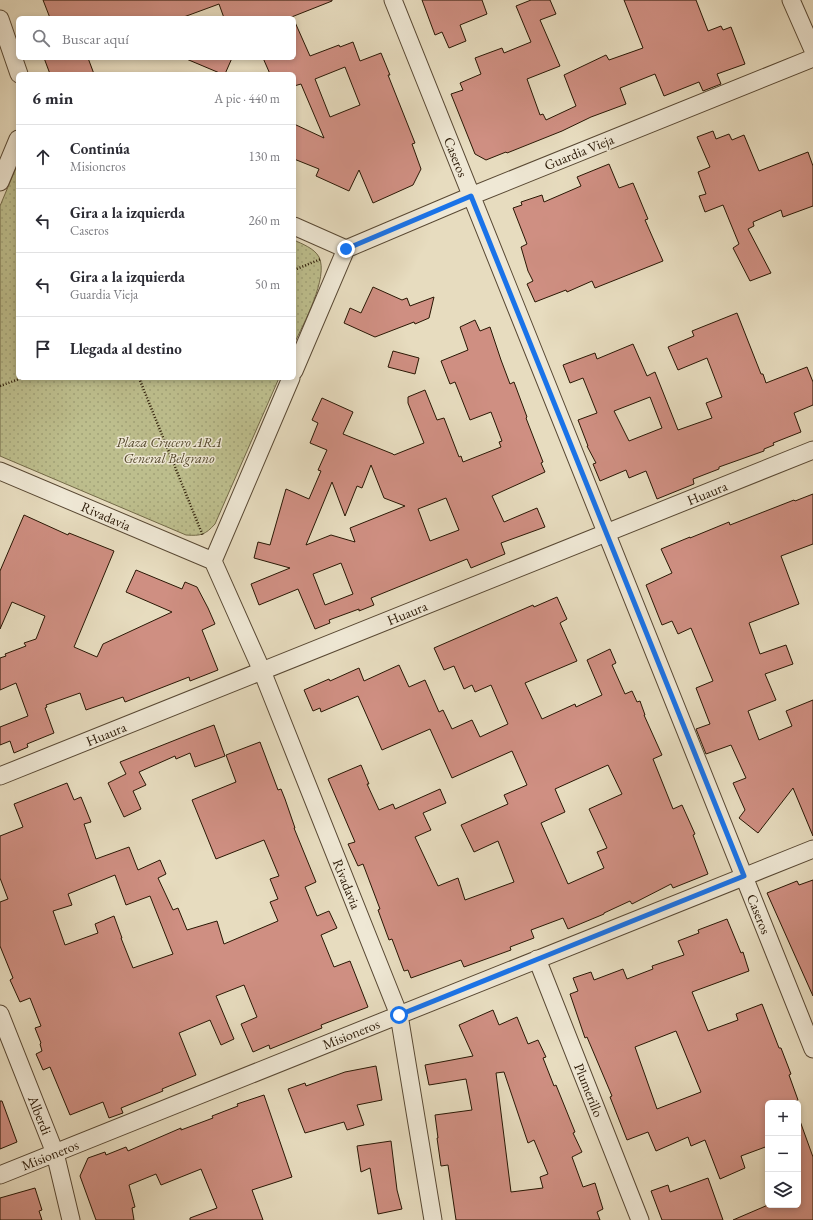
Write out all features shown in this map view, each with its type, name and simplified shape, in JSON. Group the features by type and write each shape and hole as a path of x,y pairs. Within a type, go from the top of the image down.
{"street":[{"name":"Caseros","path":"393,0 813,1049"},
{"path":"791,0 813,50"},
{"path":"0,19 18,72"},
{"name":"Guardia Vieja","path":"346,249 471,196 813,58"},
{"path":"0,182 16,144"},
{"path":"296,227 346,249 296,366"},
{"path":"213,561 290,380"},
{"name":"Huaura","path":"0,776 813,450"},
{"name":"Rivadavia","path":"0,471 213,561 262,671 399,1015 433,1220"},
{"name":"Misioneros","path":"0,1175 813,849"},
{"name":"Plumerillo","path":"537,960 640,1220"},
{"name":"Alberdi","path":"0,1014 55,1153 71,1220"}],"path":[{"path":"0,386 16,380"},
{"path":"140,380 213,561"}],"green space":[{"name":"Plaza Crucero ARA General Belgrano","path":"16,168 16,380 278,380 215,524 205,533 199,535 186,535 0,456 0,206"},
{"path":"296,241 308,247 317,254 321,266 321,276 318,288 309,313 296,340"}],"building":[{"path":"43,0 332,0 294,16 223,16 219,4 186,16 49,16"},
{"path":"422,0 482,0 487,14 460,25 466,41 449,48 442,32 435,35"},
{"path":"531,0 550,0 556,14 540,20 560,66 527,79 540,115 543,114 546,120 576,106 564,75 606,55 609,60 643,48 624,0 696,0 708,31 721,26 723,30 731,27 745,64 717,74 721,84 703,91 699,82 664,96 655,74 620,88 626,104 591,117 562,131 507,153 506,152 486,160 475,154 451,94 463,90 460,83 481,74 475,58 502,48 504,53 531,42 516,6"},
{"path":"296,24 310,56 339,45 340,47 353,42 360,61 381,53 390,75 388,75 415,143 412,144 421,169 413,185 373,203 359,170 349,191 316,176 319,169 296,160 296,125 324,138 301,84 296,85 296,72 269,72 264,60 296,60","holes":["345,67 360,105 330,117 315,79"]},
{"path":"45,60 89,60 93,72 49,72"},
{"path":"189,60 231,60 226,72 217,72"},
{"path":"713,131 716,139 729,134 732,140 744,135 759,171 808,152 813,166 813,206 783,217 781,210 753,222 754,226 748,229 771,273 750,281 733,248 739,244 723,205 705,212 699,196 706,194 698,172 710,167 697,137"},
{"path":"609,164 619,188 633,183 648,219 645,220 663,261 595,288 592,281 567,292 566,290 535,302 527,284 533,281 528,271 521,247 527,244 513,208 522,205 521,202 542,195 544,202 581,186 577,177"},
{"path":"373,287 402,300 407,298 410,306 434,297 429,318 415,324 414,322 375,337 344,323 350,308 361,313"},
{"path":"737,313 766,383 807,367 813,382 813,405 794,413 801,432 773,443 774,445 764,449 764,451 719,467 719,469 693,479 694,484 657,499 646,471 629,478 626,470 600,481 593,464 596,463 587,446 578,420 597,413 583,378 570,383 563,365 595,353 597,359 633,344 647,376 655,372 678,430 712,418 706,403 722,397 707,358 678,370 668,347 694,336 692,331","holes":["650,397 662,428 629,441 614,411"]},
{"path":"475,320 480,331 490,327 510,384 514,382 543,462 541,463 545,472 492,496 504,522 537,508 545,527 501,543 505,554 471,568 467,559 371,598 374,605 329,620 330,623 315,629 298,589 259,605 251,584 290,568 254,558 258,542 270,545 286,489 309,499 321,471 318,470 327,450 310,443 318,423 312,420 322,398 353,412 343,434 394,455 424,443 408,403 408,397 425,390 437,420 444,418 459,457 461,456 463,462 501,447 499,442 502,441 491,412 470,420 455,382 450,384 441,361 468,350 460,327","holes":["371,465 384,498 405,506 350,528 355,542 331,535 306,545 332,482 345,516 357,486 362,488","446,498 459,530 430,541 418,509","341,563 353,594 325,605 313,574"]},
{"path":"393,351 419,358 415,374 388,367"},
{"path":"813,494 813,544 781,556 799,604 749,623 760,654 786,645 793,664 765,674 776,700 748,711 759,740 792,726 786,711 813,700 813,836 793,788 758,833 739,818 745,810 733,783 746,778 731,745 706,754 696,729 710,724 696,688 713,681 691,628 678,634 672,621 662,625 646,585 672,573 661,549 729,522 730,525"},
{"path":"24,515 68,535 69,533 114,551 74,647 97,657 103,644 172,612 126,592 136,570 182,589 185,582 197,587 215,624 202,630 218,670 190,681 189,677 125,702 123,697 86,710 80,693 46,705 47,707 45,708 54,733 27,744 28,747 14,753 10,741 0,745 0,727 28,716 16,683 0,690 0,658 6,656 5,654 26,646 24,643 36,639 45,616 12,602 0,629 0,571"},
{"path":"557,597 567,619 560,623 577,661 525,683 542,719 575,704 576,707 602,695 587,660 610,649 616,663 612,665 625,694 632,691 637,702 640,701 644,715 662,755 653,759 673,809 682,805 695,834 693,835 708,874 673,888 671,884 632,904 630,901 568,929 563,918 531,930 534,938 510,947 511,950 464,967 461,960 411,978 408,970 404,971 392,939 389,940 378,910 380,909 363,864 358,866 348,844 355,842 328,779 361,765 369,784 367,784 379,810 393,804 395,809 440,789 446,803 423,813 431,830 415,837 438,886 458,878 465,900 514,882 498,841 474,852 461,825 508,804 504,795 527,785 512,751 452,778 430,729 382,750 358,696 321,712 320,708 313,711 304,690 329,679 330,681 359,668 364,681 399,665 409,687 425,680 439,712 443,710 452,729 472,720 480,737 508,724 491,685 475,692 472,685 464,689 454,666 444,670 434,648 533,605 534,607","holes":["608,765 622,794 589,809 607,848 597,852 604,868 568,884 541,823 565,812 555,789"]},
{"path":"214,725 225,756 195,767 190,753 176,759 175,756 139,772 146,785 133,791 141,809 124,817 108,783 126,774 120,762"},
{"path":"260,742 278,790 281,789 285,799 294,828 316,882 305,887 317,916 329,911 337,928 321,935 334,967 350,961 368,1007 321,1025 322,1028 270,1049 269,1045 253,1052 241,1024 257,1017 244,985 216,996 234,1039 221,1045 210,1020 179,1033 196,1075 162,1089 163,1091 121,1108 123,1113 109,1118 103,1102 70,1115 50,1067 43,1070 36,1054 42,1051 41,1043 35,1028 41,1026 30,998 20,1002 10,980 13,978 0,946 0,902 8,899 0,878 0,836 23,827 14,804 67,783 74,800 81,797 91,822 84,824 96,859 129,847 138,870 160,860 166,874 158,878 173,910 178,908 187,930 217,921 224,944 278,921 270,902 278,899 270,879 279,876 264,840 216,859 192,800 236,782 226,755","holes":["115,875 126,905 150,896 173,954 133,968 114,916 95,924 98,933 65,945 53,911 72,905 68,894"]},
{"path":"813,880 813,996 767,893 797,881 799,885"},
{"path":"727,919 741,953 743,952 749,971 692,992 708,1031 738,1020 736,1014 762,1004 791,1074 789,1075 798,1100 765,1100 765,1147 741,1156 745,1168 720,1179 705,1140 691,1146 688,1137 656,1151 648,1132 627,1140 610,1097 612,1096 587,1037 585,1038 570,994 578,991 573,978 591,972 594,980 623,969 627,979 653,969 652,966 684,955 678,941 699,933 698,930","holes":["676,1031 701,1092 657,1109 635,1047"]},
{"path":"493,1010 499,1025 517,1017 528,1044 538,1040 546,1057 543,1058 554,1086 556,1085 575,1132 573,1133 582,1152 572,1157 583,1187 595,1183 603,1209 597,1212 600,1220 456,1220 448,1165 441,1166 435,1115 472,1110 466,1079 429,1085 425,1065 473,1056 459,1025","holes":["504,1072 528,1143 534,1140 548,1174 540,1177 543,1188 511,1192 496,1073"]},
{"path":"376,1066 382,1100 357,1105 364,1125 347,1130 344,1122 305,1133 288,1089 305,1083 306,1086 345,1072"},
{"path":"264,1095 292,1177 252,1190 263,1220 190,1220 190,1218 217,1208 201,1169 161,1185 156,1174 129,1185 135,1207 132,1208 134,1220 96,1220 80,1176 88,1158 105,1152 106,1155 126,1147 128,1151 181,1128 181,1130 213,1118 212,1116 238,1106 237,1104"},
{"path":"0,1101 2,1101 17,1142 0,1149"},
{"path":"801,1124 813,1157 813,1220 733,1220 765,1206 765,1208 801,1208"},
{"path":"391,1141 397,1190 402,1209 378,1214 370,1168 361,1172 357,1146"},
{"path":"708,1178 723,1220 662,1220 651,1191 668,1185 670,1192"},
{"path":"35,1188 42,1210 39,1211 42,1220 0,1220 0,1198"}],"route":[{"path":"346,249 471,196 744,876 399,1015"}]}
